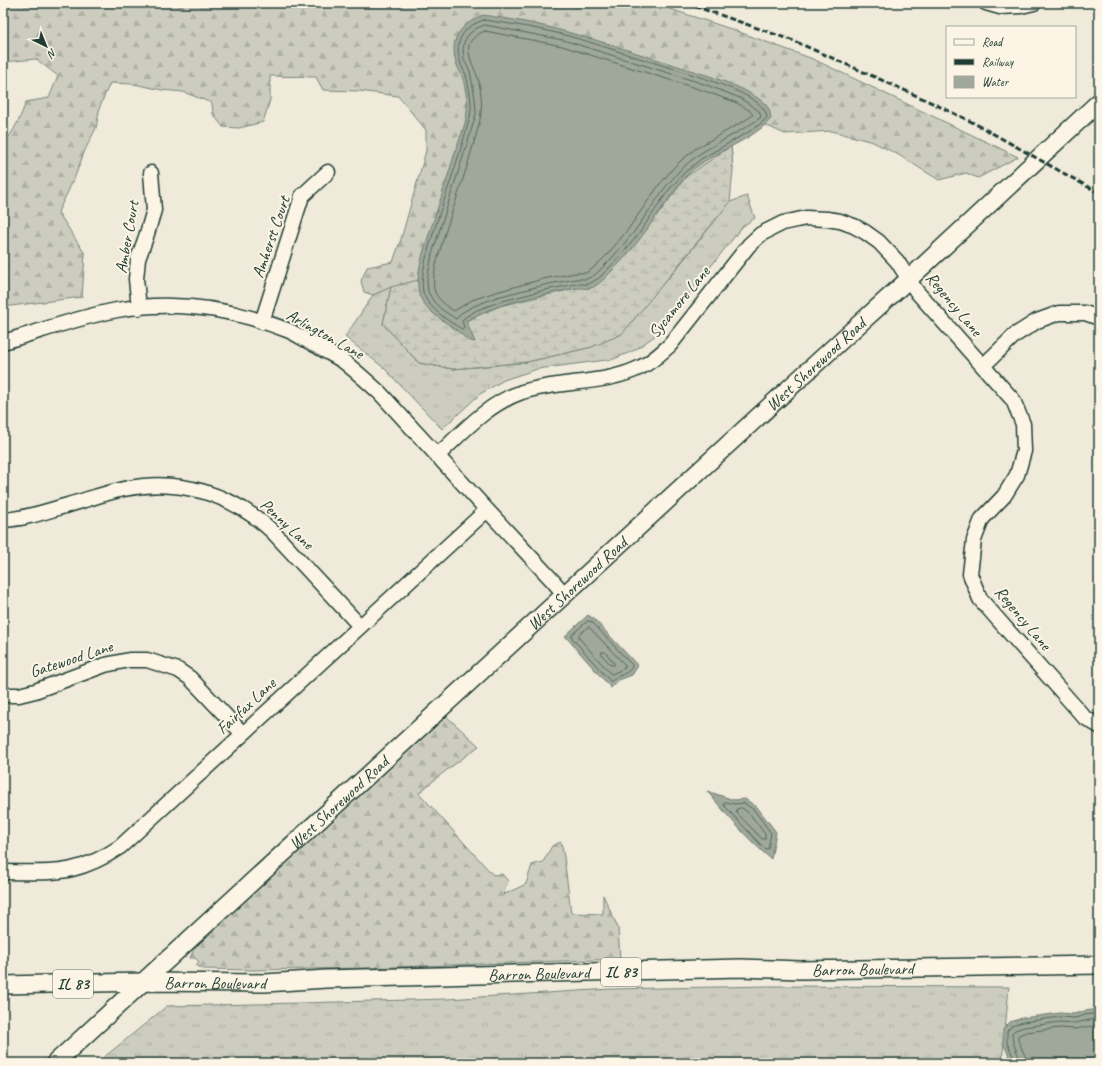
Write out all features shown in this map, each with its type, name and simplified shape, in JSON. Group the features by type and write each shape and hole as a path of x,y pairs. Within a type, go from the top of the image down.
{"main road":[{"name":"West Shorewood Road","path":"57,1062 564,594 909,279 1099,102"},
{"name":"Barron Boulevard","path":"3,985 143,982 265,983 326,979 740,968 800,970 1099,966"}],"street":[{"path":"986,3 1000,7 1021,6 1034,3"},
{"name":"Amherst Court","path":"262,322 302,196 328,172"},
{"name":"Amber Court","path":"139,308 136,279 138,259 154,210 151,173"},
{"name":"Sycamore Lane","path":"437,456 488,409 503,400 542,387 617,376 642,367 670,345 749,245 761,234 783,223 806,218 840,221 854,226 866,232 898,261 909,279"},
{"name":"Regency Lane","path":"909,279 917,292 1013,400 1023,424 1024,451 1016,474 1004,496 982,519 974,540 970,574 980,599 1084,717 1099,726"},
{"name":"Arlington Lane","path":"3,342 92,316 118,310 158,306 205,308 238,314 288,331 342,360 365,378 564,594"},
{"path":"983,366 1016,335 1037,321 1059,313 1085,313 1099,318"},
{"name":"Penny Lane","path":"3,520 27,517 124,489 154,485 177,485 203,491 226,499 260,520 360,626"},
{"name":"Fairfax Lane","path":"3,872 71,869 89,864 120,847 487,510"},
{"name":"Gatewood Lane","path":"3,695 19,695 35,691 105,665 129,660 147,660 178,670 190,678 243,734"}],"green space":[{"path":"3,3 652,3 731,29 813,59 1018,157 978,178 966,173 939,180 897,154 873,142 832,131 785,134 765,125 731,146 733,169 592,347 527,362 453,369 419,363 383,324 391,287 373,295 364,292 361,281 367,267 393,262 426,151 426,130 398,96 359,91 323,90 316,77 270,76 270,100 263,122 239,128 223,127 213,114 212,103 183,92 162,90 134,84 110,83 100,106 96,128 58,212 85,254 82,297 3,307 3,142 14,130 26,102 49,98 58,76 36,59 3,62"},
{"path":"731,146 733,169 730,202 622,334 592,347 527,362 453,369 419,363 383,324 391,287 418,280 419,294 466,321 500,306 577,288 660,212 686,177"},
{"path":"747,196 755,218 743,226 656,335 635,350 614,359 537,369 504,380 480,394 442,429 384,368 345,337 373,295 391,287 419,363 453,369 527,362 669,278 730,202"},
{"path":"446,716 479,746 419,793 493,875 502,874 508,881 503,895 526,884 532,865 543,862 552,846 561,842 571,913 603,914 603,895 618,928 620,959 366,968 252,970 203,969 196,965 199,962 195,958 190,958 195,947 203,939"},
{"path":"770,986 1009,987 1002,1063 97,1063 167,1006 447,999 611,989"}],"water":[{"path":"483,15 557,29 722,80 758,98 770,111 771,119 762,128 740,142 704,161 684,178 637,243 600,283 591,288 578,288 515,301 477,315 466,321 475,342 466,339 427,307 419,294 418,280 424,250 463,129 467,112 465,89 462,76 456,64 454,46 459,33 463,28"},
{"path":"588,615 594,619 638,666 632,675 619,680 611,688 565,636"},
{"path":"707,791 734,800 745,799 757,807 776,832 771,859 745,835"},
{"path":"1099,1009 1099,1063 1012,1062 1003,1043 1003,1029 1010,1022 1022,1018 1060,1013 1074,1014"}],"railway":[{"path":"686,3 794,41 924,99 974,123 1099,193"}]}
